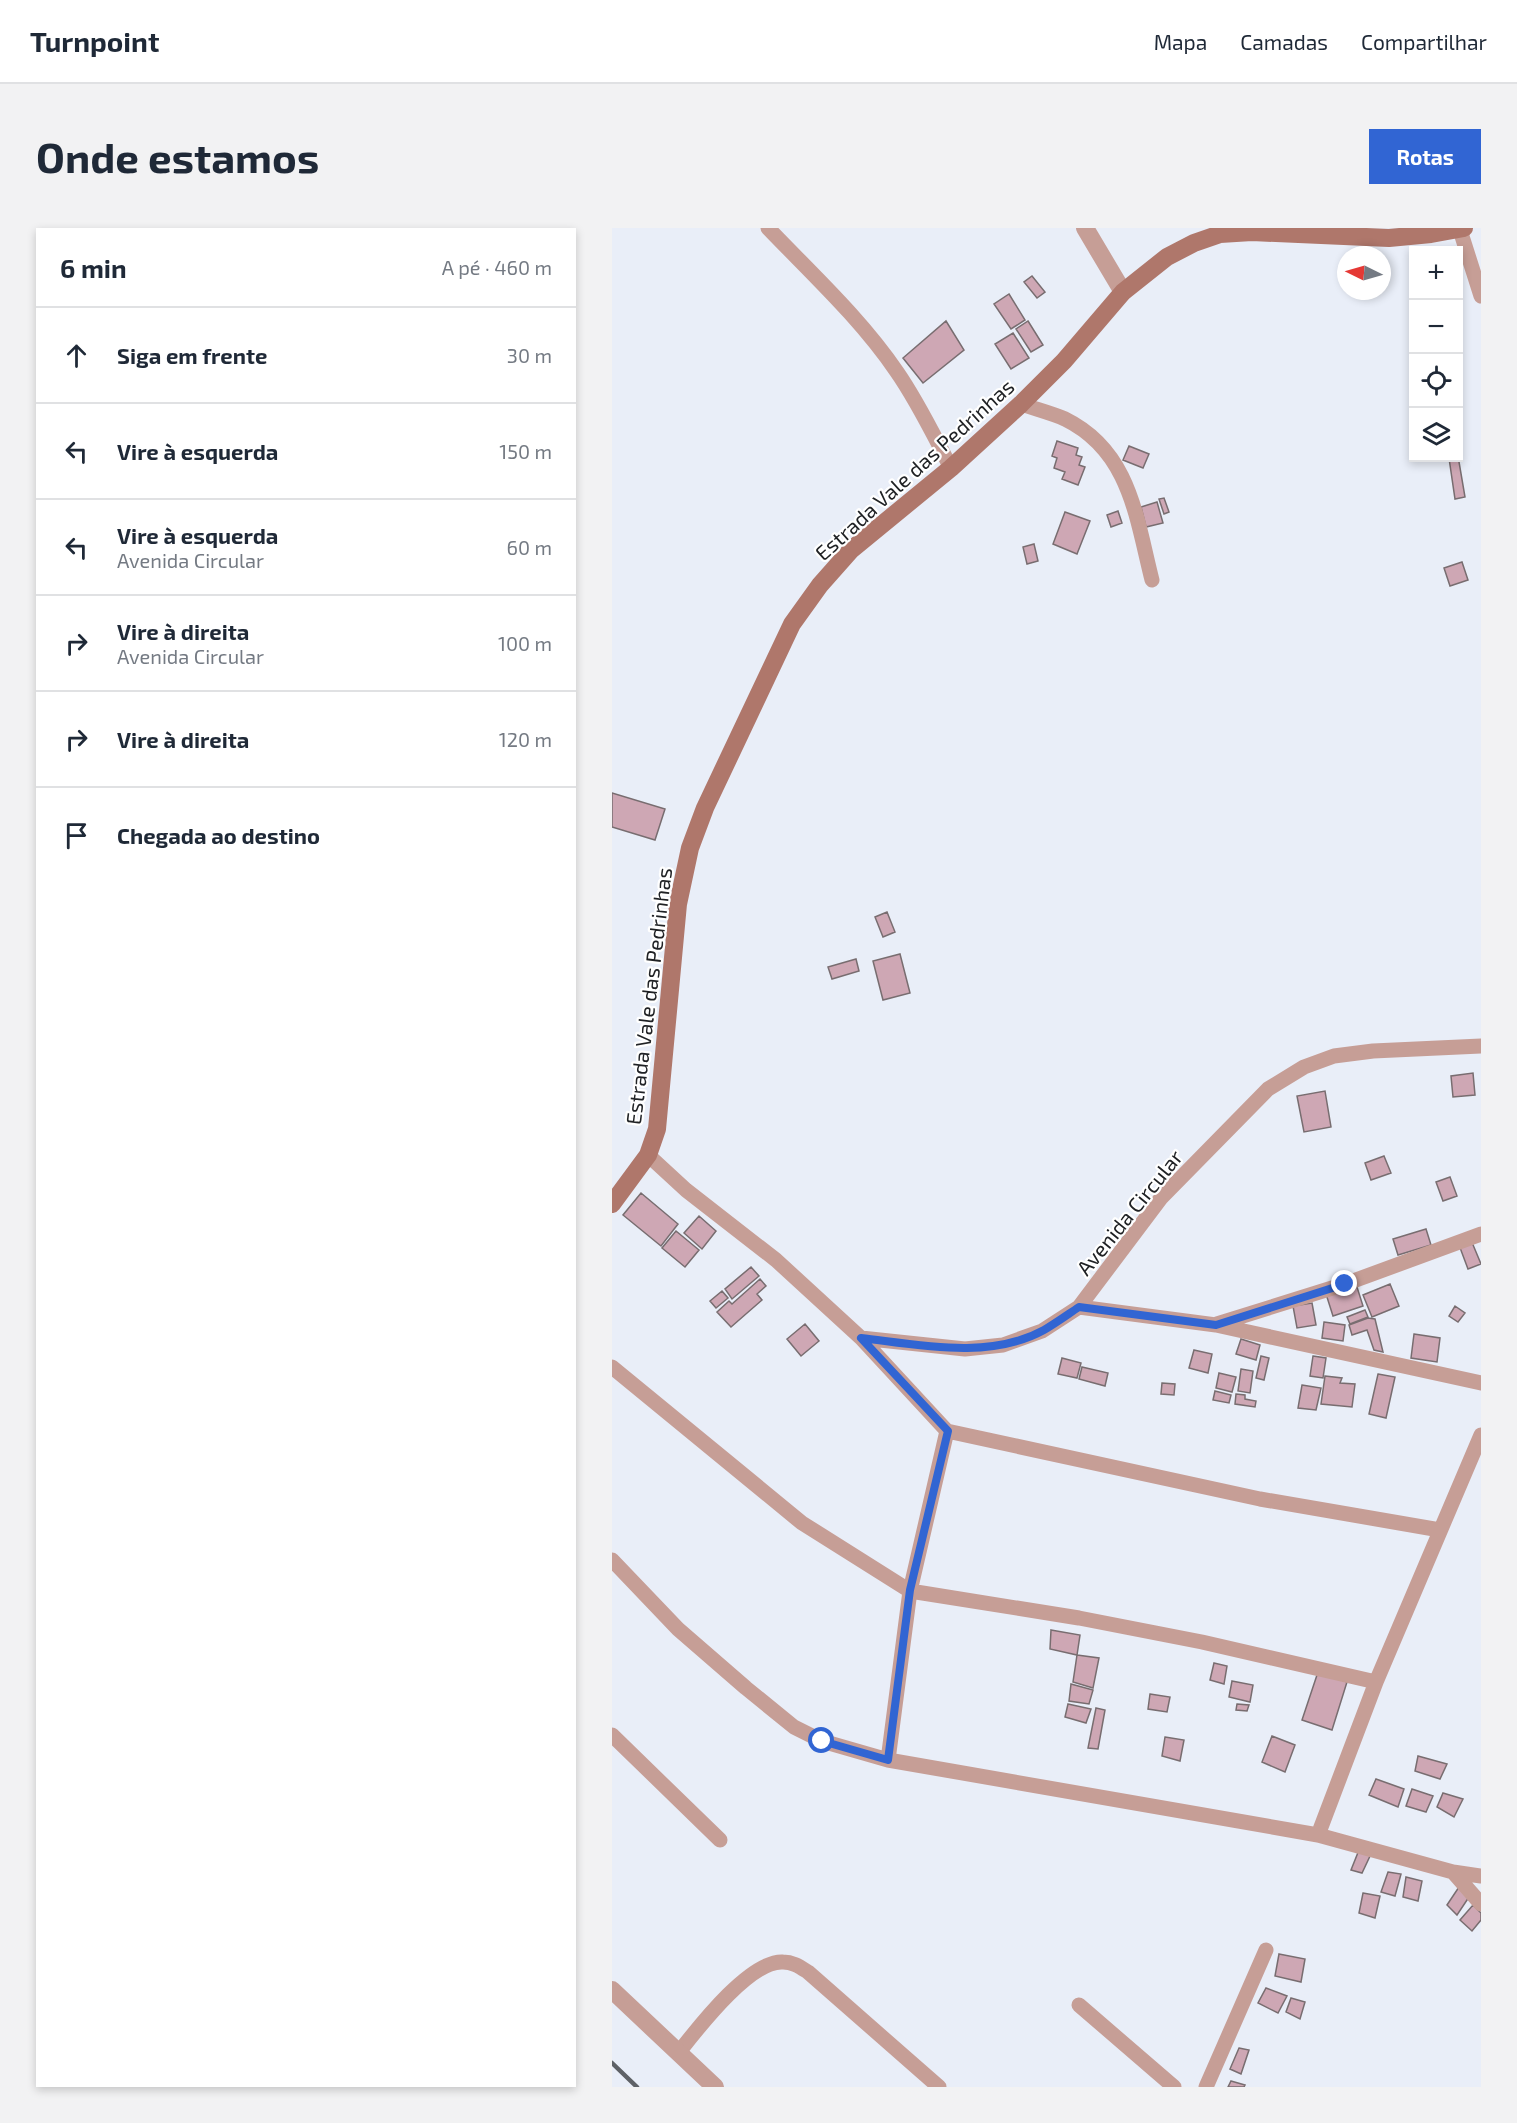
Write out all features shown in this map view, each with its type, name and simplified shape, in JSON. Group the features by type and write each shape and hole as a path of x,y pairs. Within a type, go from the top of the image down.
{"main road":[{"name":"Estrada Vale das Pedrinhas","path":"612,1204 648,1155 657,1129 678,904 690,848 705,808 792,624 820,585 851,550 951,468 1021,405 1064,361 1123,292 1167,257 1194,243 1220,234 1252,232 1389,238 1462,229"}],"street":[{"path":"768,228 850,314 896,370 918,403 951,468"},
{"path":"1084,228 1123,292"},
{"path":"1462,229 1481,296"},
{"path":"1021,405 1064,419 1084,430 1116,464 1131,494 1152,580"},
{"name":"Avenida Circular","path":"861,1338 965,1349 1003,1345 1042,1331 1079,1307 1161,1198 1268,1089 1304,1067 1334,1056 1373,1051 1481,1046"},
{"path":"648,1155 686,1190 776,1260 861,1338 948,1431 1248,1496 1440,1530"},
{"path":"1216,1325 1345,1284 1481,1234"},
{"path":"1079,1307 1216,1325 1481,1383"},
{"path":"612,1367 802,1523 910,1590 1079,1617 1202,1642 1376,1682"},
{"path":"888,1760 910,1590 948,1431"},
{"path":"1318,1835 1376,1682 1481,1435"},
{"path":"612,1560 678,1629 746,1688 794,1726 822,1741 888,1760 1318,1835 1453,1872 1481,1876"},
{"path":"612,1735 720,1840"},
{"path":"1453,1872 1481,1904"},
{"path":"1206,2087 1266,1950"},
{"path":"680,2052 703,2021 728,1995 762,1967 780,1961 796,1964 808,1972 939,2087"},
{"path":"612,1990 715,2087"},
{"path":"1079,2005 1174,2087"}],"building":[{"path":"1032,276 1045,292 1037,298 1024,282"},
{"path":"1009,294 1025,320 1011,329 994,304"},
{"path":"946,321 964,350 923,383 903,358"},
{"path":"1028,321 1043,345 1031,352 1016,329"},
{"path":"1013,333 1029,358 1011,369 995,344"},
{"path":"1057,441 1078,448 1076,455 1082,457 1079,465 1085,467 1078,485 1062,479 1065,472 1054,468 1057,458 1052,456"},
{"path":"1129,446 1149,454 1143,468 1123,460"},
{"path":"1450,462 1459,462 1465,497 1455,499"},
{"path":"1164,498 1169,512 1164,514 1159,499"},
{"path":"1157,502 1163,523 1146,527 1141,507"},
{"path":"1118,511 1122,523 1111,527 1107,515"},
{"path":"1065,512 1090,521 1077,554 1053,544"},
{"path":"1034,544 1038,561 1027,564 1023,547"},
{"path":"1462,562 1468,580 1450,586 1444,568"},
{"path":"612,793 665,809 655,840 612,827"},
{"path":"887,912 895,932 883,937 875,917"},
{"path":"900,954 910,993 883,1000 873,961"},
{"path":"856,959 859,971 832,979 828,967"},
{"path":"1473,1073 1475,1095 1453,1097 1451,1076"},
{"path":"1325,1091 1331,1127 1304,1132 1297,1096"},
{"path":"1384,1156 1391,1173 1371,1180 1365,1163"},
{"path":"1450,1177 1457,1196 1443,1201 1436,1182"},
{"path":"641,1193 678,1224 661,1246 623,1215"},
{"path":"699,1216 716,1231 702,1249 684,1233"},
{"path":"1426,1229 1431,1245 1398,1255 1393,1239"},
{"path":"676,1231 699,1250 685,1267 662,1248"},
{"path":"1471,1240 1481,1264 1468,1269 1459,1245"},
{"path":"751,1267 759,1276 732,1299 725,1289"},
{"path":"760,1279 766,1286 757,1294 762,1300 731,1327 717,1312 729,1301 732,1304"},
{"path":"1356,1284 1363,1306 1333,1316 1326,1294"},
{"path":"1390,1284 1399,1306 1372,1317 1363,1295"},
{"path":"722,1291 728,1298 716,1308 710,1301"},
{"path":"1312,1303 1316,1325 1297,1328 1293,1306"},
{"path":"1455,1306 1465,1313 1458,1322 1449,1316"},
{"path":"1365,1310 1368,1317 1350,1324 1347,1317"},
{"path":"1368,1318 1375,1319 1383,1352 1374,1350 1367,1330 1352,1335 1349,1325"},
{"path":"1324,1322 1345,1325 1343,1341 1322,1338"},
{"path":"805,1324 819,1341 801,1356 787,1339"},
{"path":"1414,1334 1440,1338 1437,1362 1411,1358"},
{"path":"1241,1339 1260,1345 1256,1360 1236,1354"},
{"path":"1194,1350 1212,1354 1208,1373 1189,1368"},
{"path":"1261,1356 1269,1358 1264,1380 1256,1378"},
{"path":"1313,1356 1326,1358 1323,1378 1310,1376"},
{"path":"1062,1358 1081,1363 1077,1378 1058,1374"},
{"path":"1082,1367 1108,1373 1105,1386 1079,1379"},
{"path":"1241,1369 1253,1371 1250,1393 1238,1391"},
{"path":"1219,1373 1236,1377 1232,1392 1216,1388"},
{"path":"1378,1374 1395,1377 1386,1418 1369,1414"},
{"path":"1325,1376 1342,1378 1340,1383 1355,1384 1352,1407 1321,1404"},
{"path":"1162,1383 1175,1384 1174,1395 1161,1394"},
{"path":"1302,1385 1321,1388 1316,1410 1298,1408"},
{"path":"1215,1391 1231,1395 1229,1403 1213,1400"},
{"path":"1236,1394 1245,1395 1245,1399 1256,1401 1255,1407 1235,1404"},
{"path":"1051,1630 1080,1635 1077,1655 1050,1649"},
{"path":"1077,1655 1099,1658 1093,1688 1073,1682"},
{"path":"1214,1663 1227,1666 1224,1684 1210,1680"},
{"path":"1318,1672 1347,1682 1332,1730 1302,1720"},
{"path":"1232,1681 1253,1685 1250,1702 1229,1697"},
{"path":"1071,1684 1093,1690 1089,1704 1069,1701"},
{"path":"1150,1694 1170,1697 1167,1712 1148,1709"},
{"path":"1068,1704 1091,1709 1086,1723 1065,1717"},
{"path":"1237,1704 1249,1705 1247,1711 1236,1710"},
{"path":"1096,1708 1105,1710 1098,1749 1088,1748"},
{"path":"1272,1736 1295,1745 1285,1772 1262,1762"},
{"path":"1165,1737 1184,1740 1180,1761 1162,1756"},
{"path":"1418,1756 1447,1764 1440,1779 1415,1771"},
{"path":"1376,1779 1404,1789 1398,1807 1369,1795"},
{"path":"1412,1789 1433,1796 1426,1812 1406,1806"},
{"path":"1443,1793 1463,1799 1454,1817 1437,1807"},
{"path":"1359,1850 1371,1854 1362,1873 1351,1870"},
{"path":"1388,1872 1401,1874 1395,1896 1381,1892"},
{"path":"1406,1877 1422,1881 1418,1901 1403,1897"},
{"path":"1459,1887 1469,1897 1457,1915 1447,1905"},
{"path":"1363,1893 1380,1896 1375,1918 1359,1913"},
{"path":"1473,1905 1481,1913 1481,1920 1472,1931 1460,1920"},
{"path":"1279,1954 1305,1959 1301,1982 1275,1976"},
{"path":"1266,1988 1287,1996 1278,2013 1258,2003"},
{"path":"1291,1998 1305,2002 1300,2019 1286,2012"},
{"path":"1239,2048 1249,2050 1241,2074 1230,2069"},
{"path":"1231,2081 1245,2085 1244,2087 1228,2087"}],"railway":[{"path":"612,2063 637,2087"}],"route":[{"path":"822,1741 888,1760 910,1590 948,1431 861,1338 965,1349 1003,1345 1042,1331 1079,1307 1216,1325 1345,1284"}]}
